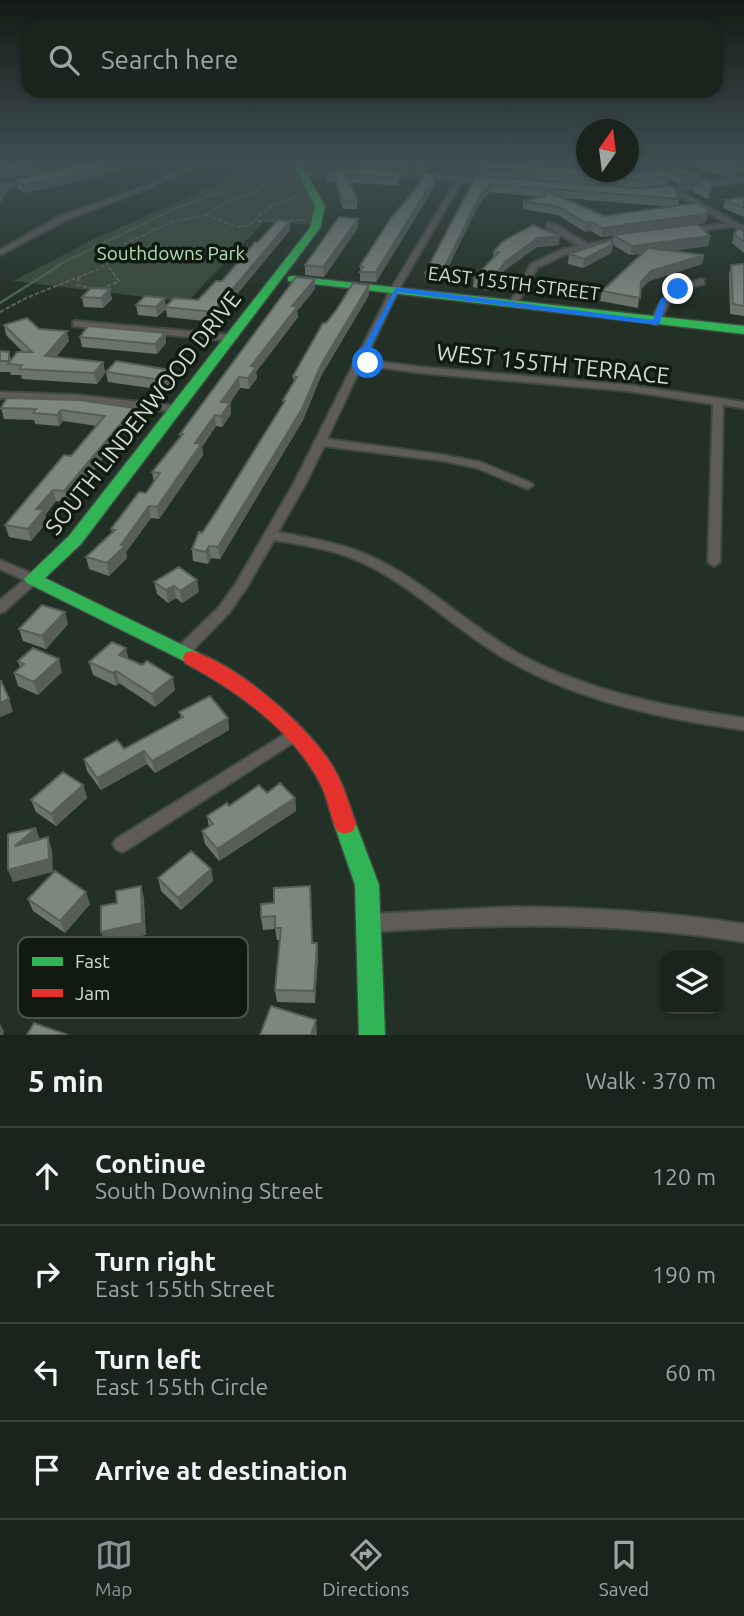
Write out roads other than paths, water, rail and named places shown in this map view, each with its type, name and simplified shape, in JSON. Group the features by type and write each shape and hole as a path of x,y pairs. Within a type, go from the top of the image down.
{"street":[{"path":"0,253 63,218 87,209"},
{"name":"SOUTH LINDENWOOD DRIVE","path":"0,608 75,540 278,278 321,217 320,209"},
{"path":"182,652 224,610 271,535 321,442 396,289 441,209"},
{"path":"706,209 744,230"},
{"path":"673,233 732,224"},
{"path":"550,225 585,246"},
{"path":"513,304 534,266 556,255 585,246 636,238"},
{"name":"EAST 155TH STREET","path":"278,278 396,289 656,323 744,330"},
{"path":"656,323 662,301 670,293 701,282"},
{"path":"76,324 232,338"},
{"name":"WEST 155TH TERRACE","path":"359,362 422,370 590,383 744,405"},
{"path":"0,395 77,398 177,408"},
{"path":"714,562 718,515 715,449 718,401"},
{"path":"321,442 444,458 480,466 527,485"},
{"path":"271,535 335,548 369,561 514,657 582,689 661,712 744,724"},
{"path":"0,564 215,669 260,704 293,735 330,782 367,885 372,1035"},
{"path":"122,844 293,735"},
{"path":"370,923 480,915 547,914 645,919 744,933"}],"waterway":[{"path":"56,266 173,209"},
{"path":"0,303 60,265"}],"park label":[{"name":"Southdowns Park","path":"171,253"}]}
